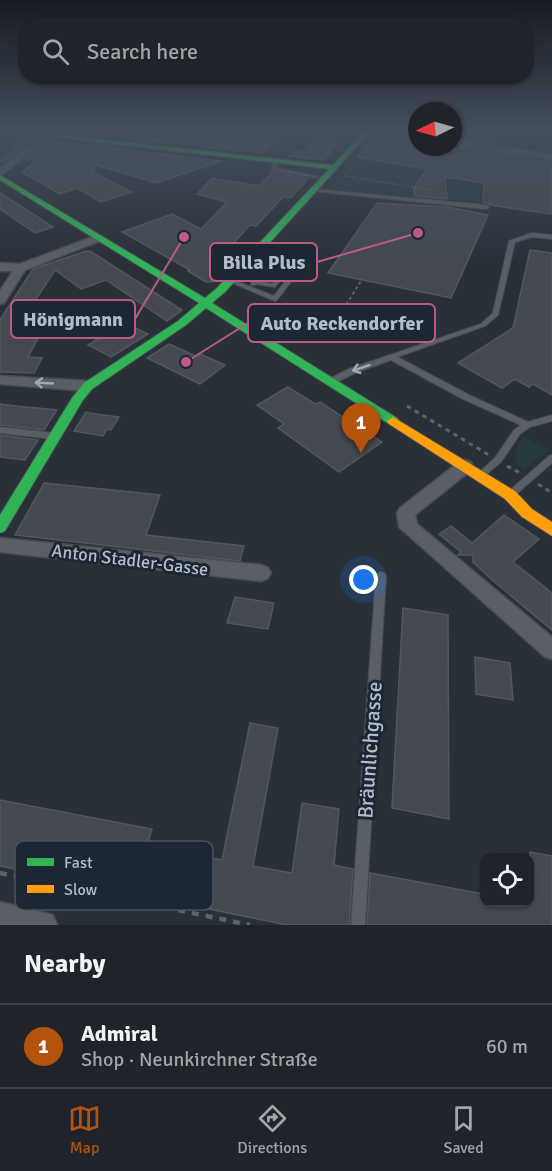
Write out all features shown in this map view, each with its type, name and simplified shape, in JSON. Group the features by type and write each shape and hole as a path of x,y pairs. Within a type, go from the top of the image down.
{"street":[{"path":"0,175 510,495 527,513 552,530"},
{"path":"0,527 88,386 182,323 206,304 231,281 323,178 329,175"},
{"path":"0,267 21,268 98,238"},
{"path":"0,300 21,268"},
{"path":"0,381 88,386"},
{"path":"472,471 406,513 408,527 552,650"},
{"path":"510,495 536,501"},
{"name":"Anton Stadler-Gasse","path":"0,545 261,573"},
{"path":"0,916 43,925"}],"lane":[{"path":"313,175 323,178"},
{"path":"313,190 486,207"},
{"path":"330,382 352,371 483,326 496,314 512,241 532,235 552,237"},
{"path":"231,281 275,299 314,253 263,244"},
{"path":"256,282 273,286 301,251"},
{"path":"248,288 273,261 293,261"},
{"path":"393,358 466,397 527,425"},
{"path":"472,471 498,460 517,432 527,425 552,418"},
{"path":"0,430 55,436"},
{"path":"510,495 552,458"},
{"name":"Bräunlichgasse","path":"358,925 381,576"}],"path":[{"path":"358,175 440,191"},
{"path":"327,335 361,281"},
{"path":"402,403 552,493"},
{"path":"0,873 15,876"},
{"path":"178,910 250,925"}],"green space":[{"path":"341,175 414,175 501,189 496,204 329,190"},
{"path":"524,436 549,450 523,470 519,466 516,453"}],"building":[{"path":"27,175 99,175 131,192 101,202 77,188 60,194"},
{"path":"130,175 179,175 156,183"},
{"path":"269,175 288,175 308,179 290,198 283,197 256,226 250,225 228,249 240,251 212,282 206,282 188,271 190,270 122,232 172,214 201,229 227,202 197,194 212,178 259,186"},
{"path":"423,175 552,175 551,214 490,205 483,202 484,183 445,177 447,199 415,196 414,188"},
{"path":"0,193 53,227 35,233 0,209"},
{"path":"377,203 448,207 488,215 451,298 328,273"},
{"path":"530,250 552,253 552,395 533,384 529,387 515,379 502,388 458,363 513,328"},
{"path":"90,251 182,310 167,321 106,280 81,289 55,270 23,319 34,320 26,332 41,333 28,357 42,358 34,373 0,372 0,320 33,269"},
{"path":"101,311 148,334 111,357 88,345 111,331 87,320"},
{"path":"169,344 198,357 200,354 225,365 200,384 147,358"},
{"path":"288,387 315,404 320,402 382,442 339,472 278,428 284,424 257,405"},
{"path":"0,404 57,410 44,430 0,425"},
{"path":"86,412 119,417 111,430 107,429 103,436 74,431"},
{"path":"0,435 38,440 25,460 0,457"},
{"path":"44,483 160,495 146,535 244,546 240,561 15,535"},
{"path":"504,515 539,539 513,562 552,593 552,630 473,562 473,555 458,555 461,552 439,534 451,526 472,543"},
{"path":"235,597 274,603 268,629 227,623"},
{"path":"403,608 448,615 449,819 392,808"},
{"path":"475,657 510,663 513,700 476,694"},
{"path":"250,723 278,728 253,866 292,873 302,803 339,809 334,865 353,869 349,925 287,925 213,910 213,858 222,860"},
{"path":"0,800 152,829 148,841 15,841 15,869 0,866"},
{"path":"530,852 552,856 552,925 367,925 370,873 480,893 480,907 534,907 534,853"}],"traffic: fast":[{"path":"0,527 78,398 88,386 182,323 221,290 327,175"},
{"path":"0,177 141,262 393,421"}],"traffic: slow":[{"path":"393,421 510,495 527,513 552,530"}],"place":[{"name":"Billa Plus","path":"418,233"},
{"name":"Hönigmann","path":"184,237"},
{"name":"Auto Reckendorfer","path":"186,362"},
{"name":"Admiral","path":"361,453"}]}
